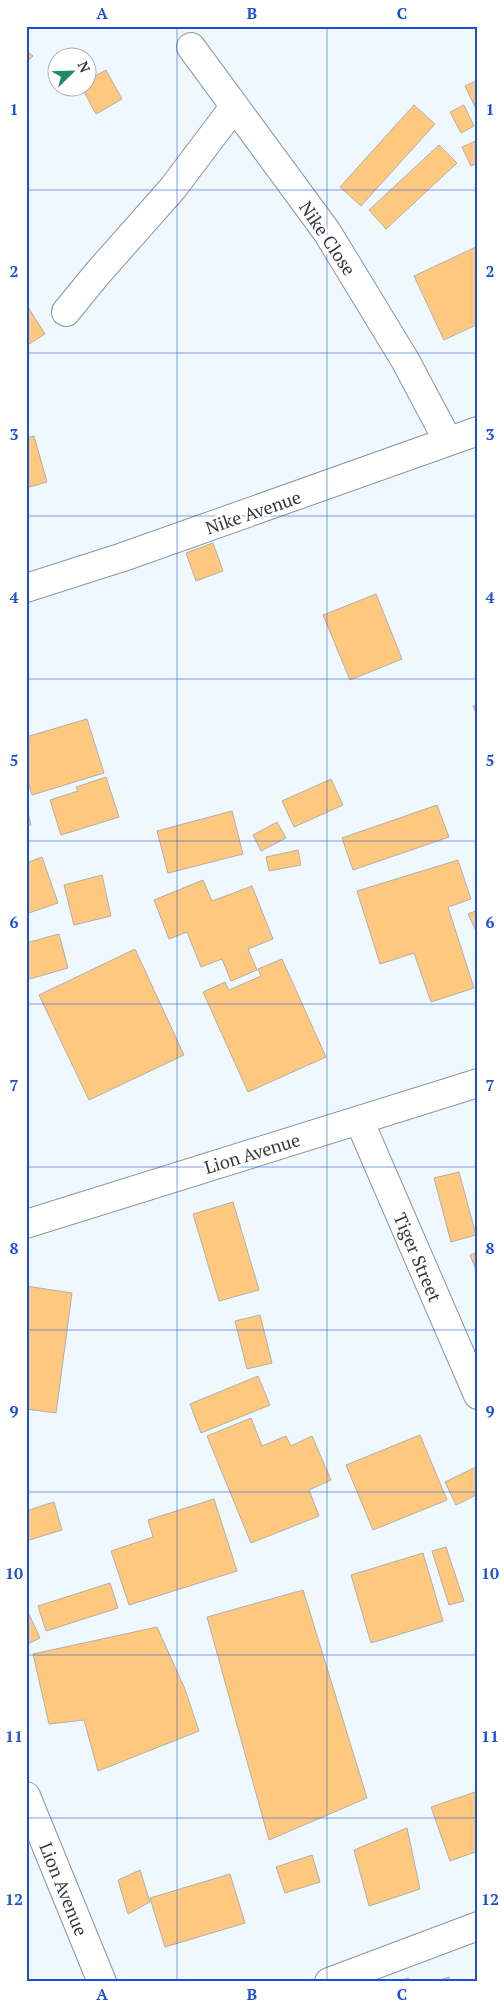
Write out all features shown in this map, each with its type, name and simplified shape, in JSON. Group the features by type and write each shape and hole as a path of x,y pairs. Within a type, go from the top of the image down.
{"street":[{"name":"Nike Close","path":"191,47 327,232 405,360 448,442"},
{"path":"66,312 173,188 234,107"},
{"name":"Nike Avenue","path":"26,588 114,560 364,473 478,431"},
{"name":"Lion Avenue","path":"26,1224 478,1083"},
{"name":"Tiger Street","path":"359,1120 478,1395"},
{"name":"Lion Avenue","path":"26,1796 102,1982"},
{"path":"329,1982 478,1926"}],"building":[{"path":"26,50 33,56 26,63"},
{"path":"106,70 122,99 96,114 87,98 98,98 98,74"},
{"path":"478,80 478,113 465,86"},
{"path":"414,105 435,124 361,206 340,187"},
{"path":"464,105 474,126 461,133 450,112"},
{"path":"478,140 478,163 471,166 462,147"},
{"path":"439,145 457,163 386,229 369,210"},
{"path":"478,246 478,324 444,340 414,276"},
{"path":"26,304 45,334 26,346"},
{"path":"34,436 47,482 26,488 26,438"},
{"path":"213,543 223,571 196,581 186,553"},
{"path":"376,594 402,659 350,680 323,615"},
{"path":"478,704 478,718 473,706"},
{"path":"87,719 104,773 32,795 26,775 26,737"},
{"path":"106,777 119,817 61,835 50,800 78,791 76,787"},
{"path":"331,779 343,805 294,827 282,801"},
{"path":"26,805 31,825 26,826"},
{"path":"437,805 449,837 353,870 342,838"},
{"path":"232,811 243,854 168,873 157,831"},
{"path":"277,822 286,838 261,851 253,835"},
{"path":"298,850 301,865 269,871 266,857"},
{"path":"42,857 58,903 26,914 26,863"},
{"path":"458,860 471,899 448,907 474,988 431,1002 414,953 380,964 357,891"},
{"path":"102,875 111,916 74,925 64,885"},
{"path":"203,880 212,901 252,886 273,939 248,949 257,970 231,981 222,959 201,967 187,932 169,939 154,900"},
{"path":"478,910 478,935 468,914"},
{"path":"59,934 68,968 26,980 26,943"},
{"path":"135,949 184,1055 89,1100 39,995"},
{"path":"282,959 326,1057 248,1092 203,992 225,982 229,990 261,976 258,969"},
{"path":"459,1172 476,1235 451,1242 434,1178"},
{"path":"233,1202 259,1290 219,1301 193,1214"},
{"path":"478,1252 478,1275 470,1255"},
{"path":"26,1286 72,1293 56,1413 26,1409"},
{"path":"260,1315 272,1363 247,1369 235,1321"},
{"path":"258,1376 270,1405 201,1433 190,1404"},
{"path":"251,1418 262,1446 286,1436 291,1446 312,1436 331,1480 309,1490 319,1516 251,1543 207,1436"},
{"path":"420,1435 447,1500 373,1530 346,1465"},
{"path":"478,1466 478,1494 456,1505 445,1482"},
{"path":"214,1499 237,1571 129,1605 111,1551 153,1537 148,1520"},
{"path":"54,1502 62,1530 26,1541 26,1511"},
{"path":"446,1547 464,1601 449,1605 432,1551"},
{"path":"423,1553 443,1621 371,1643 351,1575"},
{"path":"110,1583 118,1608 46,1631 38,1606"},
{"path":"303,1590 367,1798 269,1840 207,1617"},
{"path":"29,1614 40,1638 26,1645 26,1615"},
{"path":"157,1627 185,1689 199,1731 98,1771 84,1720 49,1724 33,1654"},
{"path":"478,1791 478,1851 450,1861 431,1807"},
{"path":"407,1828 420,1889 369,1906 354,1850"},
{"path":"312,1855 320,1882 285,1893 276,1867"},
{"path":"140,1870 150,1902 128,1914 118,1880"},
{"path":"230,1874 245,1923 165,1947 150,1898"},
{"path":"449,1977 450,1982 435,1982"},
{"path":"408,1978 411,1982 397,1982"}]}
